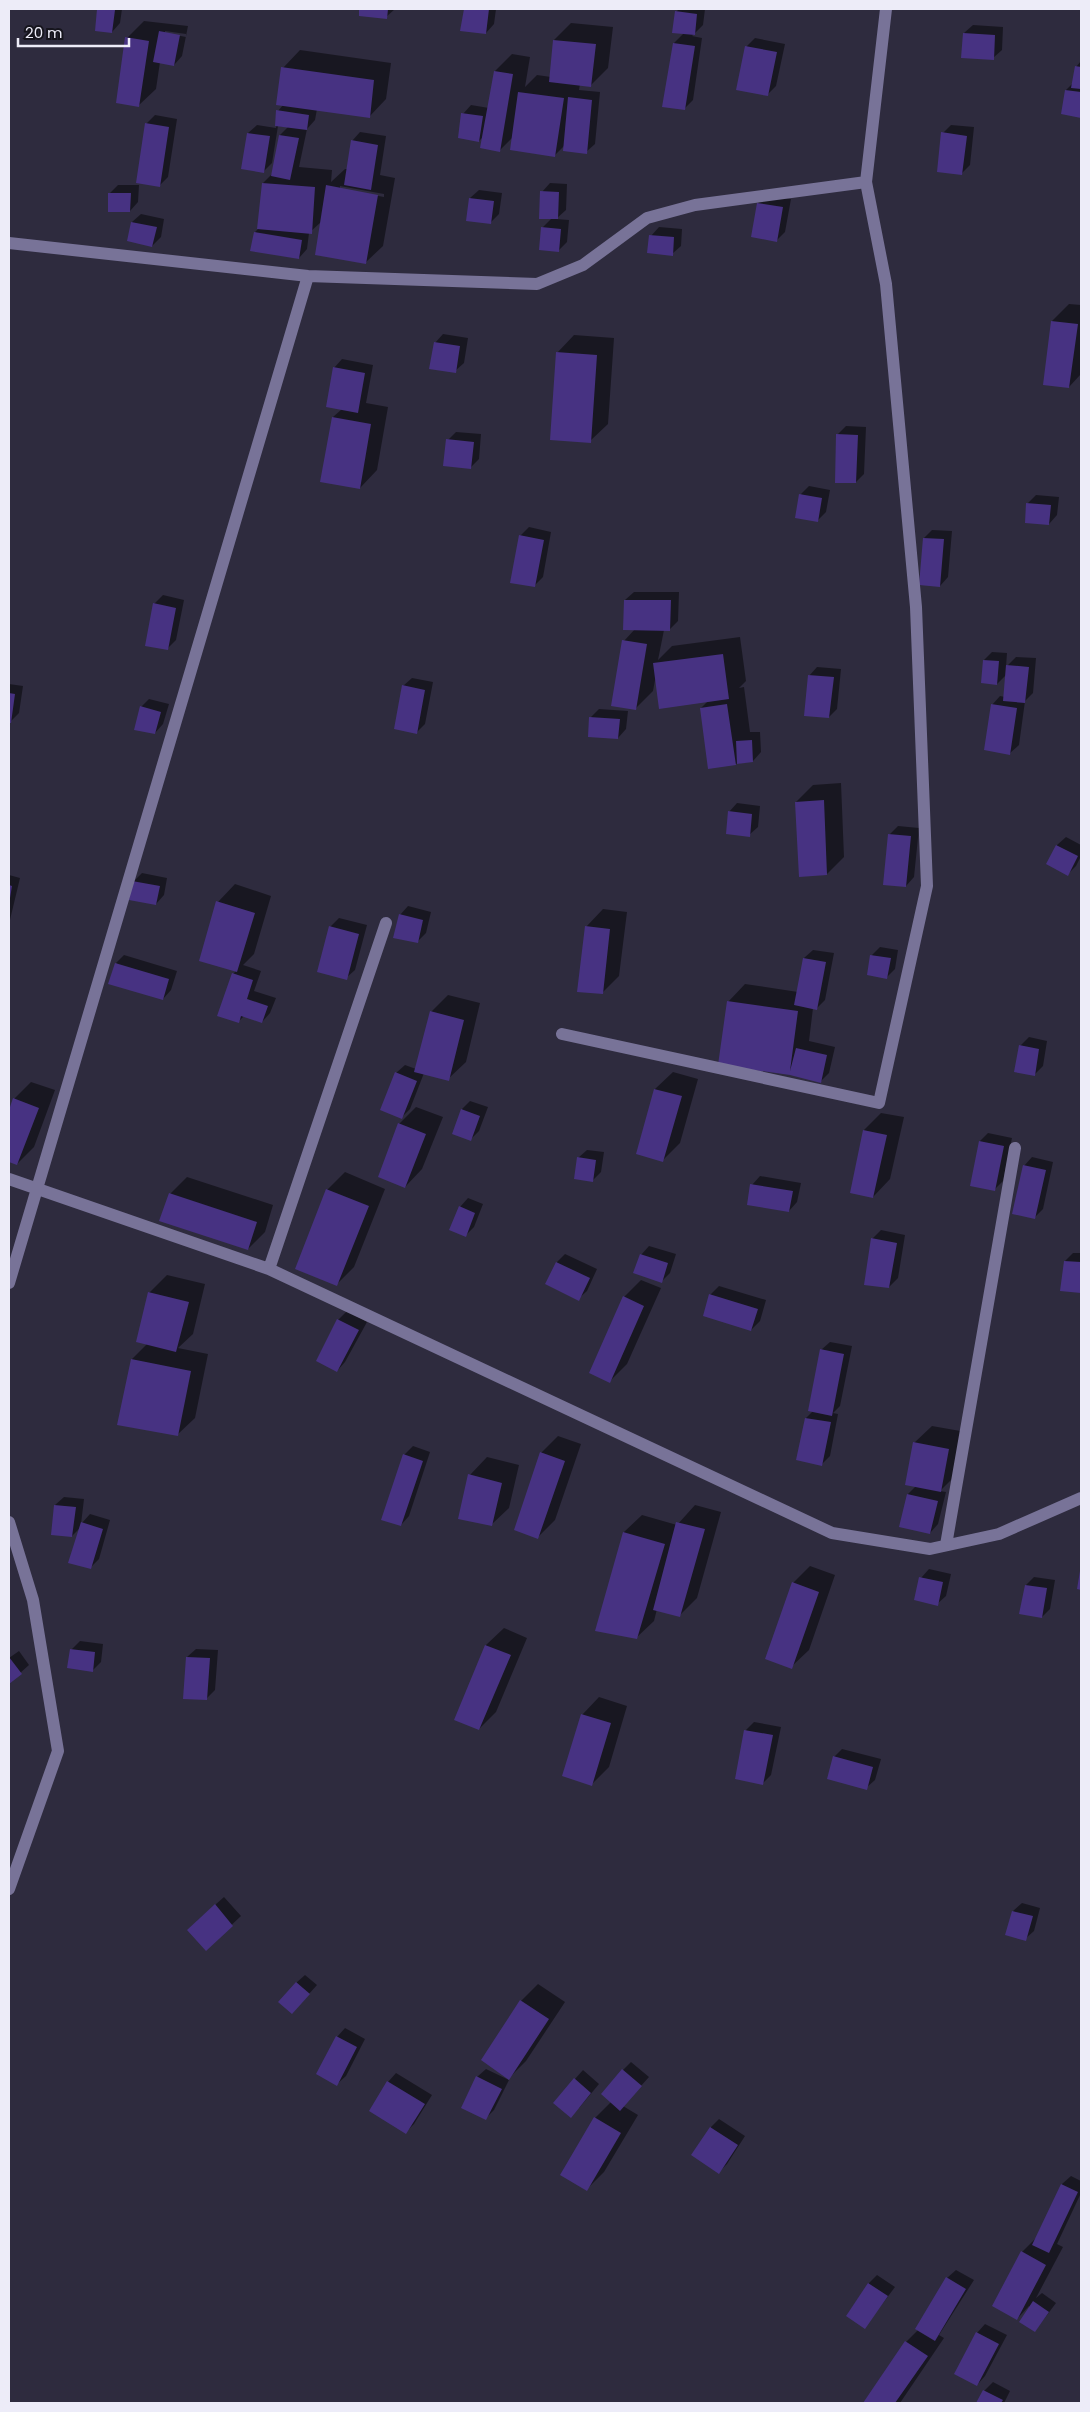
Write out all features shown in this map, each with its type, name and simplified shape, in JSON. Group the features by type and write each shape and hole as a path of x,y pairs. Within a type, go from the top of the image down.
{"street":[{"path":"562,1034 879,1103 927,886 916,607 886,284 866,182 886,9"},
{"path":"9,243 308,276 537,284 583,265 647,218 695,205 866,182"},
{"path":"9,1283 308,276"},
{"path":"269,1270 386,923"},
{"path":"946,1546 1015,1148"},
{"path":"9,1179 269,1270 832,1533 930,1549 999,1534 1081,1498"},
{"path":"9,1522 33,1600 58,1751 9,1889"}],"building":[{"path":"97,9 115,10 112,33 95,31"},
{"path":"359,9 388,9 387,19 359,16"},
{"path":"464,9 489,9 486,34 460,31"},
{"path":"675,11 697,14 695,35 672,33"},
{"path":"159,31 180,35 174,66 153,62"},
{"path":"963,33 995,35 994,60 961,58"},
{"path":"125,37 149,41 139,107 116,103"},
{"path":"553,40 596,44 591,87 549,82"},
{"path":"673,43 695,46 685,110 662,107"},
{"path":"745,46 777,52 768,96 736,90"},
{"path":"1075,66 1081,67 1081,89 1071,88"},
{"path":"281,67 374,80 370,118 276,105"},
{"path":"494,71 513,74 500,152 480,148"},
{"path":"1065,90 1081,92 1081,118 1061,114"},
{"path":"518,92 564,98 555,157 510,150"},
{"path":"568,97 592,100 587,154 563,151"},
{"path":"276,110 309,115 307,130 275,126"},
{"path":"461,113 483,116 479,142 458,138"},
{"path":"145,123 169,127 160,187 136,183"},
{"path":"941,132 967,136 962,175 937,172"},
{"path":"247,133 270,136 264,173 241,169"},
{"path":"279,135 299,138 290,180 271,176"},
{"path":"351,140 378,145 371,190 344,185"},
{"path":"262,183 315,187 312,234 257,229"},
{"path":"326,185 378,195 366,264 315,255"},
{"path":"540,191 559,192 558,219 539,219"},
{"path":"108,193 131,193 130,212 108,212"},
{"path":"469,198 494,201 491,224 466,221"},
{"path":"757,203 783,207 777,242 751,237"},
{"path":"131,222 157,227 152,247 127,241"},
{"path":"541,227 561,229 559,252 539,250"},
{"path":"254,232 302,240 299,259 250,251"},
{"path":"649,235 674,237 673,256 647,253"},
{"path":"1051,321 1078,324 1069,388 1043,385"},
{"path":"434,342 460,346 456,373 429,369"},
{"path":"556,352 597,355 591,443 550,440"},
{"path":"333,367 365,373 358,413 326,407"},
{"path":"332,417 371,424 360,489 320,482"},
{"path":"836,434 858,435 856,483 835,483"},
{"path":"446,439 474,442 471,469 443,466"},
{"path":"799,494 822,498 818,522 795,518"},
{"path":"1026,503 1051,505 1049,525 1025,523"},
{"path":"519,535 544,540 535,587 510,583"},
{"path":"923,538 944,539 940,587 919,585"},
{"path":"624,600 671,600 670,631 623,630"},
{"path":"153,603 176,608 168,650 145,646"},
{"path":"622,640 647,644 636,710 611,706"},
{"path":"723,654 729,699 659,709 653,663"},
{"path":"983,660 999,661 997,685 981,683"},
{"path":"1006,665 1029,667 1025,703 1003,701"},
{"path":"808,675 834,677 829,718 804,716"},
{"path":"402,685 425,690 417,734 394,729"},
{"path":"9,693 15,694 11,723 9,723"},
{"path":"727,704 736,765 708,769 700,708"},
{"path":"991,704 1017,708 1010,755 984,750"},
{"path":"140,706 161,712 155,734 134,730"},
{"path":"589,717 620,719 618,739 588,737"},
{"path":"752,740 753,762 737,764 736,741"},
{"path":"824,800 827,875 799,877 795,802"},
{"path":"728,811 752,814 750,837 726,834"},
{"path":"888,834 911,836 906,887 883,885"},
{"path":"1056,845 1078,856 1068,876 1046,864"},
{"path":"132,881 160,886 156,905 129,900"},
{"path":"9,885 12,886 10,898 9,898"},
{"path":"216,901 255,913 237,972 199,961"},
{"path":"399,914 423,920 418,943 393,938"},
{"path":"329,926 359,934 347,980 317,972"},
{"path":"585,926 610,929 603,994 577,992"},
{"path":"870,955 891,958 887,979 867,975"},
{"path":"803,958 826,962 817,1010 794,1005"},
{"path":"115,963 169,979 163,1000 108,984"},
{"path":"232,973 253,980 247,999 268,1006 262,1023 241,1016 239,1023 217,1016"},
{"path":"727,1001 798,1011 790,1071 796,1048 827,1055 821,1083 790,1075 718,1065"},
{"path":"430,1011 464,1020 449,1081 414,1072"},
{"path":"1019,1045 1039,1049 1035,1076 1014,1072"},
{"path":"395,1072 417,1081 402,1119 380,1110"},
{"path":"654,1089 682,1096 663,1162 636,1154"},
{"path":"13,1098 39,1108 17,1165 9,1162 9,1110"},
{"path":"461,1109 480,1116 471,1141 452,1134"},
{"path":"398,1123 426,1134 405,1188 378,1177"},
{"path":"863,1130 887,1135 873,1198 850,1193"},
{"path":"979,1141 1004,1146 995,1191 970,1186"},
{"path":"577,1157 596,1160 593,1182 574,1179"},
{"path":"1023,1165 1046,1170 1035,1219 1012,1214"},
{"path":"750,1184 793,1191 789,1212 747,1205"},
{"path":"326,1189 369,1206 337,1286 295,1269"},
{"path":"169,1193 257,1222 248,1250 159,1221"},
{"path":"459,1206 475,1213 466,1237 449,1230"},
{"path":"871,1238 897,1243 889,1288 864,1285"},
{"path":"640,1254 668,1263 662,1283 633,1273"},
{"path":"1064,1261 1081,1262 1081,1293 1060,1291"},
{"path":"556,1262 590,1278 579,1301 545,1284"},
{"path":"148,1292 189,1302 176,1352 136,1342"},
{"path":"709,1294 758,1309 751,1331 703,1316"},
{"path":"623,1296 644,1306 610,1383 589,1373"},
{"path":"337,1319 359,1330 337,1372 316,1361"},
{"path":"820,1349 844,1354 832,1416 808,1411"},
{"path":"131,1359 191,1371 178,1436 117,1425"},
{"path":"805,1418 831,1422 822,1466 796,1460"},
{"path":"913,1442 949,1449 941,1492 905,1485"},
{"path":"540,1452 565,1461 538,1539 514,1530"},
{"path":"403,1454 423,1461 401,1526 381,1520"},
{"path":"468,1474 502,1483 492,1526 458,1519"},
{"path":"907,1494 938,1501 930,1534 899,1527"},
{"path":"54,1505 76,1507 72,1537 51,1535"},
{"path":"81,1522 103,1529 91,1569 68,1563"},
{"path":"676,1522 705,1529 680,1617 653,1610"},
{"path":"623,1532 665,1544 637,1639 595,1631"},
{"path":"1081,1571 1081,1590 1077,1589"},
{"path":"919,1577 943,1582 938,1606 914,1600"},
{"path":"792,1582 819,1592 792,1669 765,1659"},
{"path":"1025,1585 1047,1588 1042,1618 1019,1614"},
{"path":"485,1645 511,1655 479,1730 454,1720"},
{"path":"70,1649 95,1652 93,1672 67,1668"},
{"path":"9,1657 22,1674 9,1684"},
{"path":"186,1657 210,1658 207,1700 183,1699"},
{"path":"581,1714 611,1723 592,1786 562,1776"},
{"path":"744,1730 773,1735 763,1785 735,1779"},
{"path":"833,1756 873,1767 867,1790 827,1779"},
{"path":"215,1904 233,1926 206,1951 187,1930"},
{"path":"1012,1911 1033,1916 1026,1941 1005,1935"},
{"path":"296,1982 310,1994 292,2014 278,2002"},
{"path":"520,2000 549,2019 509,2080 481,2060"},
{"path":"336,2036 357,2047 337,2086 316,2074"},
{"path":"622,2069 642,2086 620,2111 601,2094"},
{"path":"476,2076 502,2089 486,2120 461,2108"},
{"path":"574,2078 591,2093 571,2118 553,2103"},
{"path":"387,2081 425,2104 406,2134 369,2111"},
{"path":"594,2117 621,2133 587,2191 560,2175"},
{"path":"710,2127 738,2145 719,2174 691,2155"},
{"path":"1061,2184 1078,2192 1049,2253 1032,2245"},
{"path":"1021,2251 1046,2265 1017,2320 992,2306"},
{"path":"946,2277 966,2289 935,2341 915,2329"},
{"path":"868,2283 888,2296 865,2329 846,2316"},
{"path":"1033,2301 1049,2312 1035,2332 1019,2322"},
{"path":"976,2332 999,2344 977,2386 954,2374"},
{"path":"905,2341 928,2356 895,2403 863,2403"},
{"path":"983,2390 1003,2400 1001,2403 976,2403"}]}
